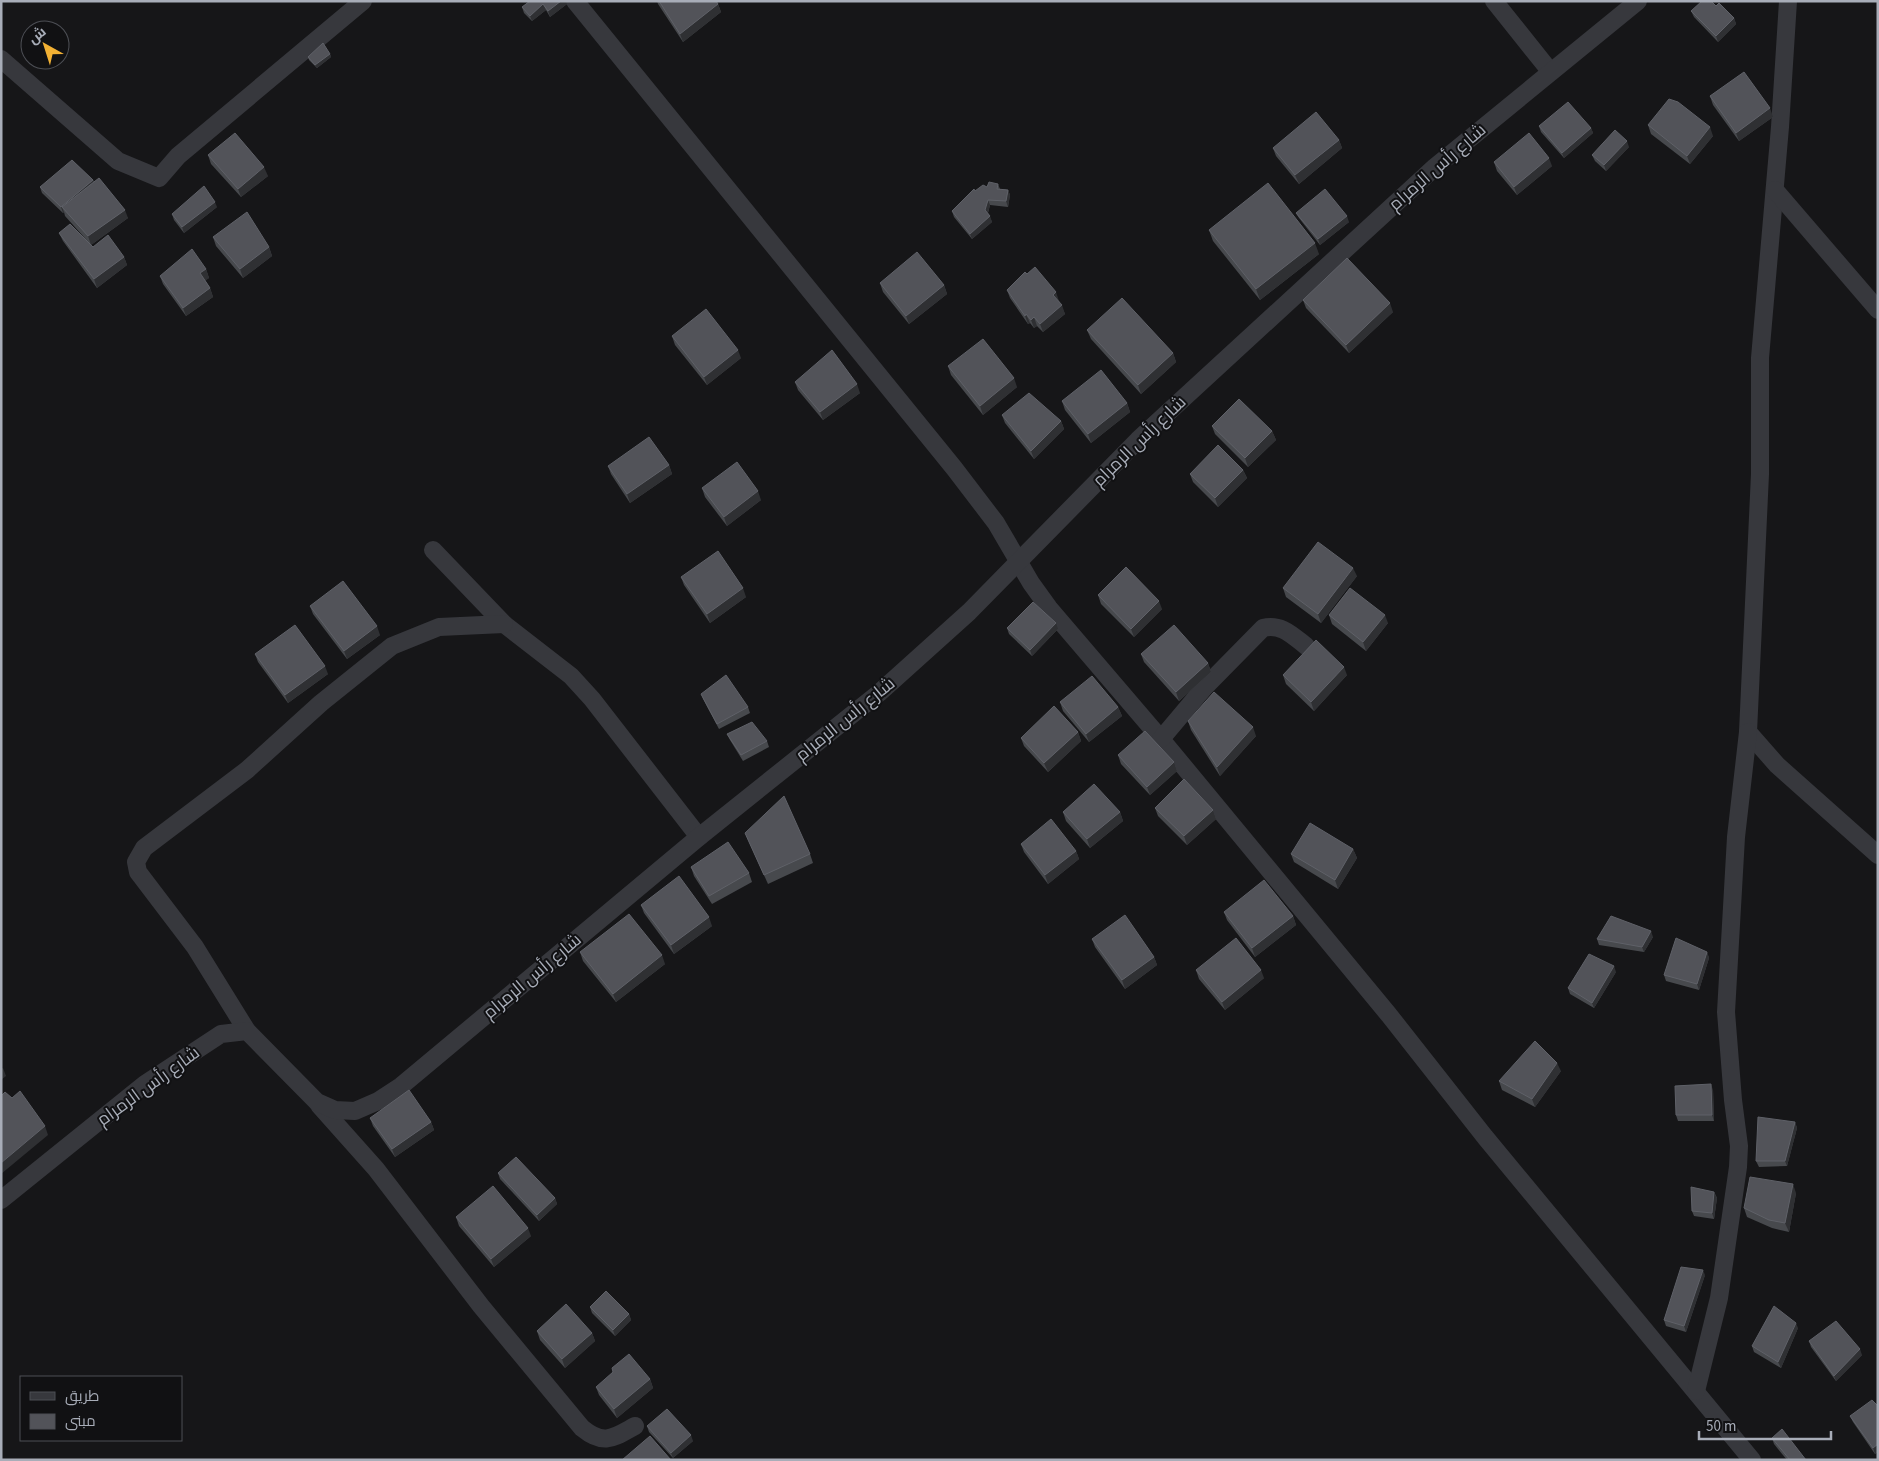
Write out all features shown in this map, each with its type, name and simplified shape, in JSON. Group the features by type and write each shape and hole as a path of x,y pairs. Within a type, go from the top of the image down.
{"street":[{"path":"1,59 118,161 159,178 178,156 363,1"},
{"path":"575,1 954,468 996,522 1018,561 1049,608 1161,739 1389,1015 1485,1137 1752,1460"},
{"path":"1494,1 1550,71"},
{"name":"شارع رأس الرمرام","path":"1,1200 145,1084 221,1034 248,1031 317,1102 336,1110 355,1111 378,1101 401,1086 699,837 879,692 969,612 1138,440 1427,174 1550,71 1638,1"},
{"path":"1696,1391 1719,1298 1740,1146 1733,1100 1726,1012 1736,837 1748,732 1760,474 1760,358 1775,190 1788,1"},
{"path":"1775,190 1878,310"},
{"path":"433,550 504,624 571,676 592,699 699,837"},
{"path":"248,1031 194,947 138,872 136,862 144,848 247,770 321,703 392,646 439,627 504,624"},
{"path":"1161,739 1204,688 1263,628 1271,626 1280,627 1306,646"},
{"path":"1748,732 1777,765 1878,855"},
{"path":"317,1102 376,1169 481,1306 582,1428 594,1438 604,1439 616,1436 635,1426"}],"building":[{"path":"530,1 561,1 548,11 543,4 530,16 522,7"},
{"path":"659,1 716,1 718,4 680,34"},
{"path":"1702,1 1711,1 1716,6 1719,3 1734,18 1716,36 1691,11"},
{"path":"323,43 330,54 315,65 308,57"},
{"path":"1744,72 1770,108 1736,133 1710,96"},
{"path":"1669,99 1678,102 1710,127 1687,156 1648,125"},
{"path":"1568,102 1591,128 1562,153 1539,126"},
{"path":"1316,112 1339,140 1295,175 1273,148"},
{"path":"1615,130 1627,141 1604,165 1592,155"},
{"path":"235,133 264,167 238,189 208,155"},
{"path":"1529,133 1549,158 1514,187 1494,162"},
{"path":"72,160 93,180 61,207 40,187"},
{"path":"99,178 125,210 88,236 62,207"},
{"path":"989,182 998,184 997,189 1008,190 1006,201 988,200 985,210 990,216 970,234 952,211 974,189 975,191 983,185 987,187"},
{"path":"1268,183 1315,243 1256,289 1209,230"},
{"path":"204,186 215,202 182,227 172,214"},
{"path":"1325,189 1347,216 1318,239 1296,213"},
{"path":"247,212 269,247 240,269 213,237"},
{"path":"70,224 93,247 108,235 124,257 94,279 59,233"},
{"path":"192,249 206,269 200,273 210,288 183,308 160,276"},
{"path":"917,252 944,285 906,316 880,283"},
{"path":"1347,258 1390,303 1346,345 1303,300"},
{"path":"1035,267 1056,292 1053,295 1062,305 1040,324 1034,317 1031,320 1026,314 1025,316 1007,290 1025,272 1027,274"},
{"path":"1122,298 1173,353 1138,385 1087,330"},
{"path":"706,309 738,350 704,377 672,336"},
{"path":"983,339 1014,378 980,406 948,366"},
{"path":"832,350 857,384 820,412 795,382"},
{"path":"1101,370 1127,403 1088,434 1062,401"},
{"path":"1029,393 1061,421 1031,451 1002,415"},
{"path":"1239,399 1272,431 1245,458 1212,426"},
{"path":"649,437 669,465 627,494 608,466"},
{"path":"1218,445 1243,470 1215,498 1190,474"},
{"path":"737,462 758,491 724,517 702,488"},
{"path":"1318,542 1353,568 1318,614 1283,588"},
{"path":"718,551 743,588 707,614 681,577"},
{"path":"1126,567 1159,601 1131,629 1098,595"},
{"path":"343,581 377,626 344,651 310,606"},
{"path":"1350,588 1385,615 1363,642 1329,615"},
{"path":"1033,602 1056,623 1030,650 1007,628"},
{"path":"295,625 325,666 285,695 255,654"},
{"path":"1174,625 1208,663 1176,692 1141,654"},
{"path":"1316,640 1344,667 1311,702 1283,675"},
{"path":"726,675 748,707 717,724 701,694"},
{"path":"1092,676 1118,707 1086,734 1060,702"},
{"path":"1214,692 1253,727 1217,767 1188,721"},
{"path":"1054,706 1078,732 1044,763 1021,738"},
{"path":"752,722 767,741 741,755 727,734"},
{"path":"1145,731 1174,762 1147,787 1118,755"},
{"path":"1184,779 1213,810 1184,836 1155,808"},
{"path":"1094,784 1120,812 1087,839 1063,812"},
{"path":"784,796 810,854 764,875 745,833"},
{"path":"1051,819 1076,851 1045,875 1021,844"},
{"path":"1310,823 1353,849 1335,880 1291,854"},
{"path":"728,842 749,873 709,896 691,867"},
{"path":"679,876 709,917 671,945 641,905"},
{"path":"1264,880 1293,916 1252,948 1224,912"},
{"path":"629,914 662,955 613,994 580,952"},
{"path":"1125,915 1154,957 1122,980 1092,939"},
{"path":"1611,916 1651,931 1642,947 1597,939"},
{"path":"1236,938 1261,970 1222,1002 1196,970"},
{"path":"1676,938 1707,952 1697,984 1664,975"},
{"path":"1589,954 1614,966 1592,1003 1568,988"},
{"path":"1535,1041 1557,1063 1532,1099 1499,1081"},
{"path":"1711,1084 1712,1115 1676,1115 1675,1086"},
{"path":"409,1090 431,1122 392,1149 370,1118"},
{"path":"20,1091 45,1126 1,1163 1,1096 5,1092 12,1098"},
{"path":"1758,1117 1795,1122 1785,1161 1756,1161"},
{"path":"516,1157 555,1198 537,1215 498,1173"},
{"path":"1750,1177 1793,1184 1785,1223 1769,1220 1744,1208"},
{"path":"493,1186 528,1228 491,1259 456,1217"},
{"path":"1691,1187 1714,1192 1712,1213 1692,1211"},
{"path":"1681,1267 1703,1270 1684,1326 1664,1320"},
{"path":"606,1291 629,1314 613,1330 590,1307"},
{"path":"566,1304 592,1333 562,1359 537,1331"},
{"path":"1774,1306 1796,1323 1778,1362 1752,1346"},
{"path":"1836,1321 1860,1349 1834,1376 1809,1341"},
{"path":"629,1354 650,1379 614,1409 596,1387 613,1372 612,1368"},
{"path":"1872,1400 1878,1406 1878,1444 1873,1448 1850,1416"},
{"path":"667,1409 691,1435 671,1453 647,1426"},
{"path":"1782,1429 1806,1460 1790,1460 1772,1438"},
{"path":"650,1436 671,1460 622,1460"}]}
